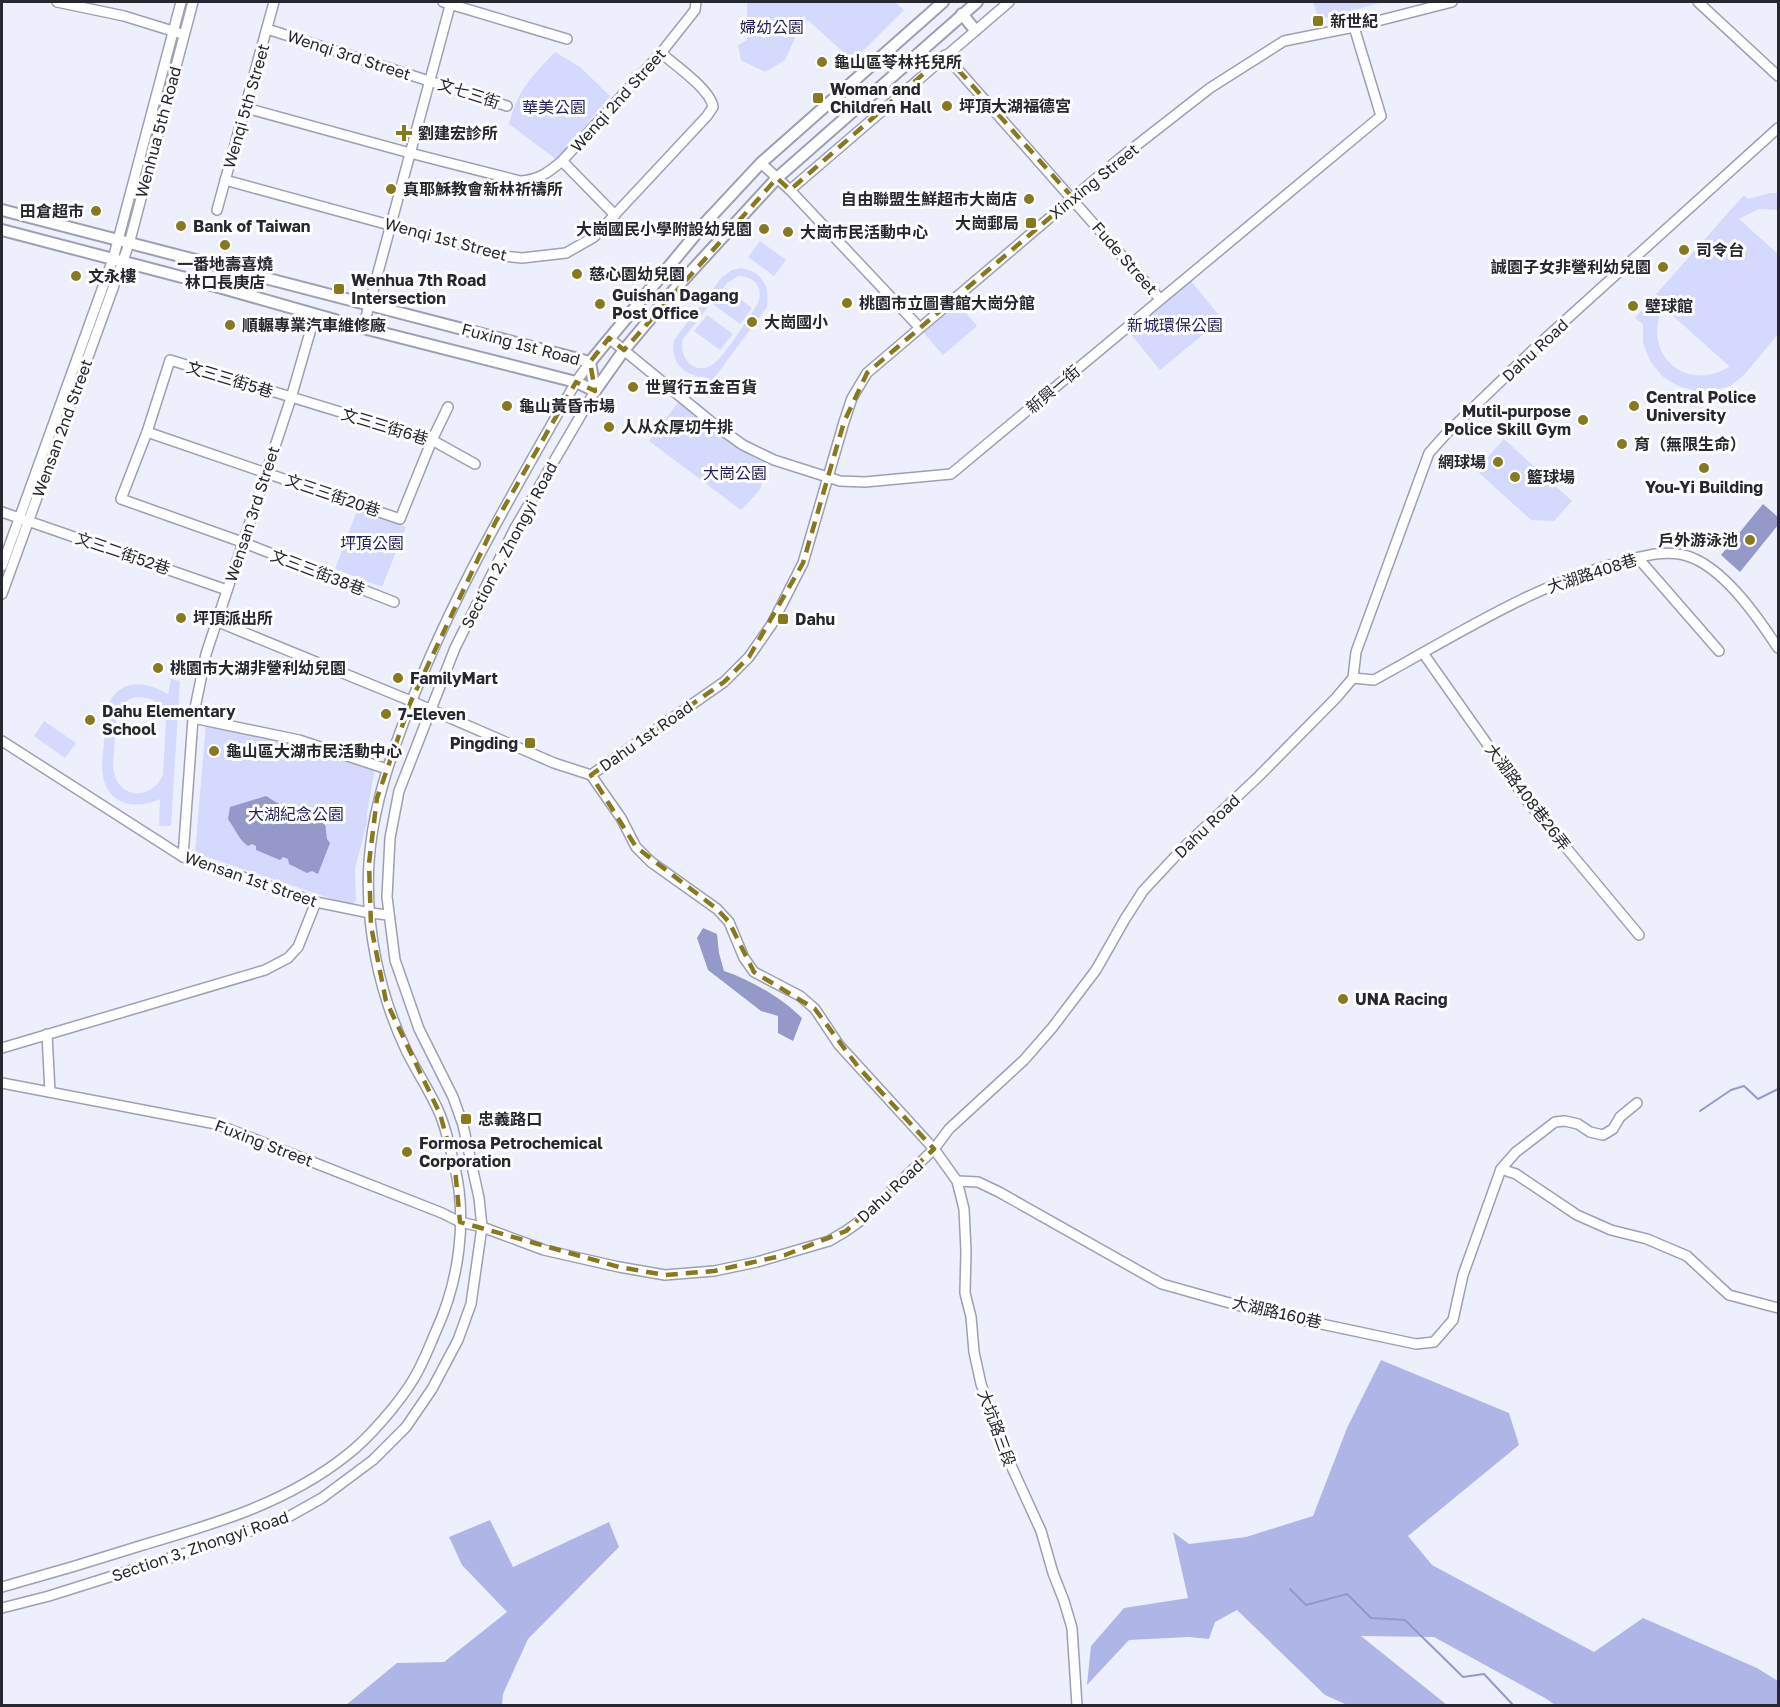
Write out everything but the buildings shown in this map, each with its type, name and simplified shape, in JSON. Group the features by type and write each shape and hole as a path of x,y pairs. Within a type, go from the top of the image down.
{"main road":[{"name":"Section 2, Zhongyi Road","path":"590,362 705,223 761,163 943,2"},
{"name":"Section 2, Zhongyi Road","path":"595,391 624,350 674,290 777,178 976,2"},
{"path":"962,15 975,30"},
{"name":"Fuxing 1st Road","path":"2,210 590,362 595,391"},
{"name":"Fuxing 1st Road","path":"2,230 363,328 576,382 595,391"}],"street":[{"path":"57,2 124,16 184,34"},
{"name":"Wenhua 5th Road","path":"123,243 182,2"},
{"name":"Wenhua 5th Road","path":"117,261 193,2"},
{"name":"Wenqi 5th Street","path":"217,210 274,2"},
{"path":"363,328 449,2 567,39"},
{"name":"Wenqi 2nd Street","path":"246,108 520,181 535,180 562,161 661,53 695,10 696,2"},
{"path":"790,190 1009,2"},
{"name":"Xinxing Street","path":"828,477 852,398 867,373 1119,159 1210,88 1284,41 1354,27 1452,2"},
{"path":"1698,2 1779,76"},
{"name":"新興一街","path":"609,338 715,425 743,445 774,460 840,481 865,482 951,474 1381,116 1354,27"},
{"name":"Wenqi 3rd Street","path":"267,29 430,81"},
{"name":"Wenqi 1st Street","path":"225,180 502,256 530,257 566,253 594,237 713,107 712,100 705,92 661,53"},
{"name":"Fude Street","path":"945,55 1160,299"},
{"name":"文七三街","path":"430,81 507,106"},
{"name":"Dahu Road","path":"482,1227 544,1250 619,1268 665,1275 714,1271 785,1255 829,1241 860,1221 934,1149 949,1129 1024,1060 1066,1011 1096,970 1143,891 1184,847 1316,719 1353,678 1356,652 1429,453 1537,346 1779,128"},
{"path":"562,161 615,215"},
{"path":"761,163 790,190 919,327"},
{"name":"Wensan 2nd Street","path":"2,594 24,519 117,261"},
{"name":"Wensan 3rd Street","path":"183,857 193,718 206,654 291,398 315,315"},
{"name":"文三三街5巷","path":"147,432 170,360 291,398"},
{"name":"Section 2, Zhongyi Road","path":"460,1222 460,1200 455,1168 440,1114 406,1050 386,1001 371,926 369,863 377,798 411,701 462,588 495,523 576,382 590,362"},
{"name":"Section 2, Zhongyi Road","path":"482,1227 474,1170 463,1125 453,1097 419,1029 395,960 387,897 390,837 399,791 455,648 515,528 595,391"},
{"name":"文三三街6巷","path":"291,398 432,440 476,464"},
{"path":"432,440 448,407"},
{"name":"文三三街20巷","path":"147,432 400,519 432,440"},
{"name":"文三三街38巷","path":"147,432 121,499 242,542 394,602"},
{"name":"Dahu 1st Road","path":"216,621 411,701 554,764 591,775 724,682 749,657 772,624 804,563 828,477"},
{"name":"文三二街52巷","path":"2,512 227,590"},
{"name":"Wensan 2nd Street","path":"2,566 24,519"},
{"name":"大湖路408巷","path":"1353,678 1374,680 1552,584 1653,553 1695,559 1718,575 1741,597 1779,648"},
{"path":"1638,558 1719,651"},
{"name":"大湖路408巷26弄","path":"1423,653 1528,802 1639,934"},
{"path":"193,718 299,740 387,769"},
{"name":"Wensan 1st Street","path":"2,741 183,857 316,902 389,915"},
{"name":"大坑路三段","path":"591,775 621,818 636,847 651,862 717,909 729,921 744,958 754,972 800,996 815,1009 839,1045 934,1149 957,1181 964,1209 965,1293 981,1384 1009,1461 1041,1531 1064,1601 1072,1628 1077,1706"},
{"path":"2,1048 265,970 288,958 298,947 316,902"},
{"path":"47,1034 50,1092"},
{"name":"Fuxing Street","path":"2,1083 216,1124 460,1222 482,1227"},
{"path":"1637,1103 1620,1117 1613,1130 1603,1135 1590,1132 1578,1124 1565,1121 1555,1122 1516,1152 1501,1169 1516,1174 1577,1215 1611,1230 1647,1239 1687,1257 1729,1295 1779,1308"},
{"name":"大湖路160巷","path":"957,1181 978,1182 999,1192 1162,1284 1251,1309 1416,1344 1426,1344 1434,1342 1453,1320 1463,1275 1501,1169"},
{"name":"Section 3, Zhongyi Road","path":"2,1587 254,1509 299,1487 349,1454 370,1433 411,1383 447,1308 454,1275 460,1222"},
{"name":"Section 3, Zhongyi Road","path":"2,1608 49,1596 199,1549 290,1516 322,1498 373,1460 406,1426 432,1389 458,1340 471,1304 482,1227"},
{"path":"192,1530 199,1549"}],"highlighted area":[{"path":"945,55 1073,198 867,373 844,422 803,563 749,657 724,682 591,775 636,847 717,909 729,922 754,972 815,1009 859,1068 934,1149 846,1231 785,1255 714,1271 665,1275 619,1267 460,1222 455,1168 440,1114 386,1001 371,926 369,863 377,798 411,701 495,523 576,382 595,391 590,362 609,338 624,350 777,178 790,190"}],"green space":[{"name":"婦幼公園","path":"747,2 895,2 904,10 853,61 808,20 796,36 785,60 765,72 741,60 738,45 747,40"},
{"path":"1313,2 1383,2 1319,20"},
{"name":"華美公園","path":"555,52 580,67 610,96 557,160 509,124 521,93"},
{"path":"1778,193 1778,210 1759,209 1739,219 1778,254 1778,334 1745,374 1730,386 1713,391 1696,391 1678,386 1662,376 1650,361 1643,343 1643,324 1635,318 1744,195 1748,199","holes":["1663,307 1729,366 1712,374 1697,375 1683,372 1671,364 1662,353 1658,339 1658,324"]},
{"path":"760,241 786,260 774,276 748,257"},
{"path":"741,268 749,270 760,277 766,287 767,307 706,389 700,385 706,377 691,374 680,367 674,355 674,340 722,277 732,270","holes":["738,276 757,284 760,294 757,305 735,338 712,365 705,368 694,366 685,358 683,339 727,283"]},
{"name":"新城環保公園","path":"1190,280 1222,319 1160,370 1129,332"},
{"path":"726,288 752,308 740,324 714,305"},
{"path":"958,303 977,326 943,355 923,332"},
{"path":"707,315 733,334 720,350 694,331"},
{"name":"大崗公園","path":"679,401 767,460 760,490 741,510 649,441"},
{"path":"1504,439 1572,501 1554,521 1531,520 1476,470"},
{"name":"坪頂公園","path":"358,508 406,527 382,587 335,569"},
{"path":"171,679 180,681 171,826 159,826 160,799 142,804 125,803 111,794 106,786 102,768 105,723 109,703 121,689 136,684 152,687 168,694","holes":["143,697 156,702 166,720 163,775 149,790 133,793 119,784 115,776 113,765 117,711 129,699"]},
{"path":"44,721 76,743 65,758 34,736"},
{"name":"大湖紀念公園","path":"206,722 330,751 372,768 374,774 367,822 355,869 356,901 350,905 195,853"}],"shaded area":[{"name":"戶外游泳池","path":"1763,504 1778,517 1778,525 1740,572 1721,555"},
{"path":"266,796 303,816 325,823 327,839 330,843 318,874 312,871 307,873 289,864 288,859 283,857 280,860 256,850 256,846 252,844 248,846 237,834 228,819 230,807"},
{"path":"703,928 717,934 724,971 766,990 802,1018 793,1041 778,1033 778,1016 761,1011 708,970 697,938"},
{"path":"1381,1360 1509,1413 1519,1445 1408,1536 1432,1565 1594,1652 1643,1618 1757,1668 1778,1681 1778,1705 1555,1705 1434,1637 1361,1636 1447,1705 1347,1705 1325,1695 1237,1610 1215,1622 1209,1639 1189,1637 1129,1640 1087,1685 1091,1646 1124,1608 1188,1598 1173,1532 1189,1544 1246,1537 1313,1516 1347,1428"},
{"path":"490,1520 513,1567 609,1522 619,1547 528,1639 503,1694 502,1705 346,1705 397,1663 444,1662 507,1612 462,1565 449,1537"}],"waterway":[{"path":"1700,1111 1731,1090 1744,1086 1758,1099 1778,1089"},
{"path":"1290,1589 1306,1605 1347,1594 1371,1618 1405,1620 1463,1677 1484,1674 1514,1706"}],"place":[{"name":"新世紀","path":"1318,21"},
{"name":"龜山區苓林托兒所","path":"822,62"},
{"name":"Woman and Children Hall","path":"818,98"},
{"name":"坪頂大湖福德宮","path":"947,106"},
{"name":"劉建宏診所","path":"404,133"},
{"name":"真耶穌教會新林祈禱所","path":"391,189"},
{"name":"自由聯盟生鮮超市大崗店","path":"1029,199"},
{"name":"田倉超市","path":"96,211"},
{"name":"大崗郵局","path":"1031,223"},
{"name":"Bank of Taiwan","path":"181,226"},
{"name":"大崗國民小學附設幼兒園","path":"764,229"},
{"name":"大崗市民活動中心","path":"788,232"},
{"name":"一番地壽喜燒 林口長庚店","path":"225,245"},
{"name":"司令台","path":"1684,250"},
{"name":"誠園子女非營利幼兒園","path":"1663,267"},
{"name":"慈心園幼兒園","path":"577,274"},
{"name":"文永樓","path":"76,276"},
{"name":"Wenhua 7th Road Intersection","path":"339,289"},
{"name":"桃園市立圖書館大崗分館","path":"847,303"},
{"name":"Guishan Dagang Post Office","path":"600,304"},
{"name":"壁球館","path":"1633,306"},
{"name":"大崗國小","path":"752,322"},
{"name":"順輾專業汽車維修廠","path":"230,325"},
{"name":"世貿行五金百貨","path":"633,387"},
{"name":"龜山黃昏市場","path":"507,406"},
{"name":"Central Police University","path":"1634,406"},
{"name":"Mutil-purpose Police Skill Gym","path":"1583,420"},
{"name":"人从众厚切牛排","path":"609,427"},
{"name":"育（無限生命）","path":"1622,444"},
{"name":"網球場","path":"1498,462"},
{"name":"You-Yi Building","path":"1704,468"},
{"name":"籃球場","path":"1515,477"},
{"name":"戶外游泳池","path":"1750,540"},
{"name":"坪頂派出所","path":"181,618"},
{"name":"Dahu","path":"783,619"},
{"name":"桃園市大湖非營利幼兒園","path":"158,668"},
{"name":"FamilyMart","path":"398,678"},
{"name":"7-Eleven","path":"386,714"},
{"name":"Dahu Elementary School","path":"90,720"},
{"name":"Pingding","path":"530,743"},
{"name":"龜山區大湖市民活動中心","path":"214,751"},
{"name":"UNA Racing","path":"1343,999"},
{"name":"忠義路口","path":"466,1119"},
{"name":"Formosa Petrochemical Corporation","path":"407,1152"}]}
